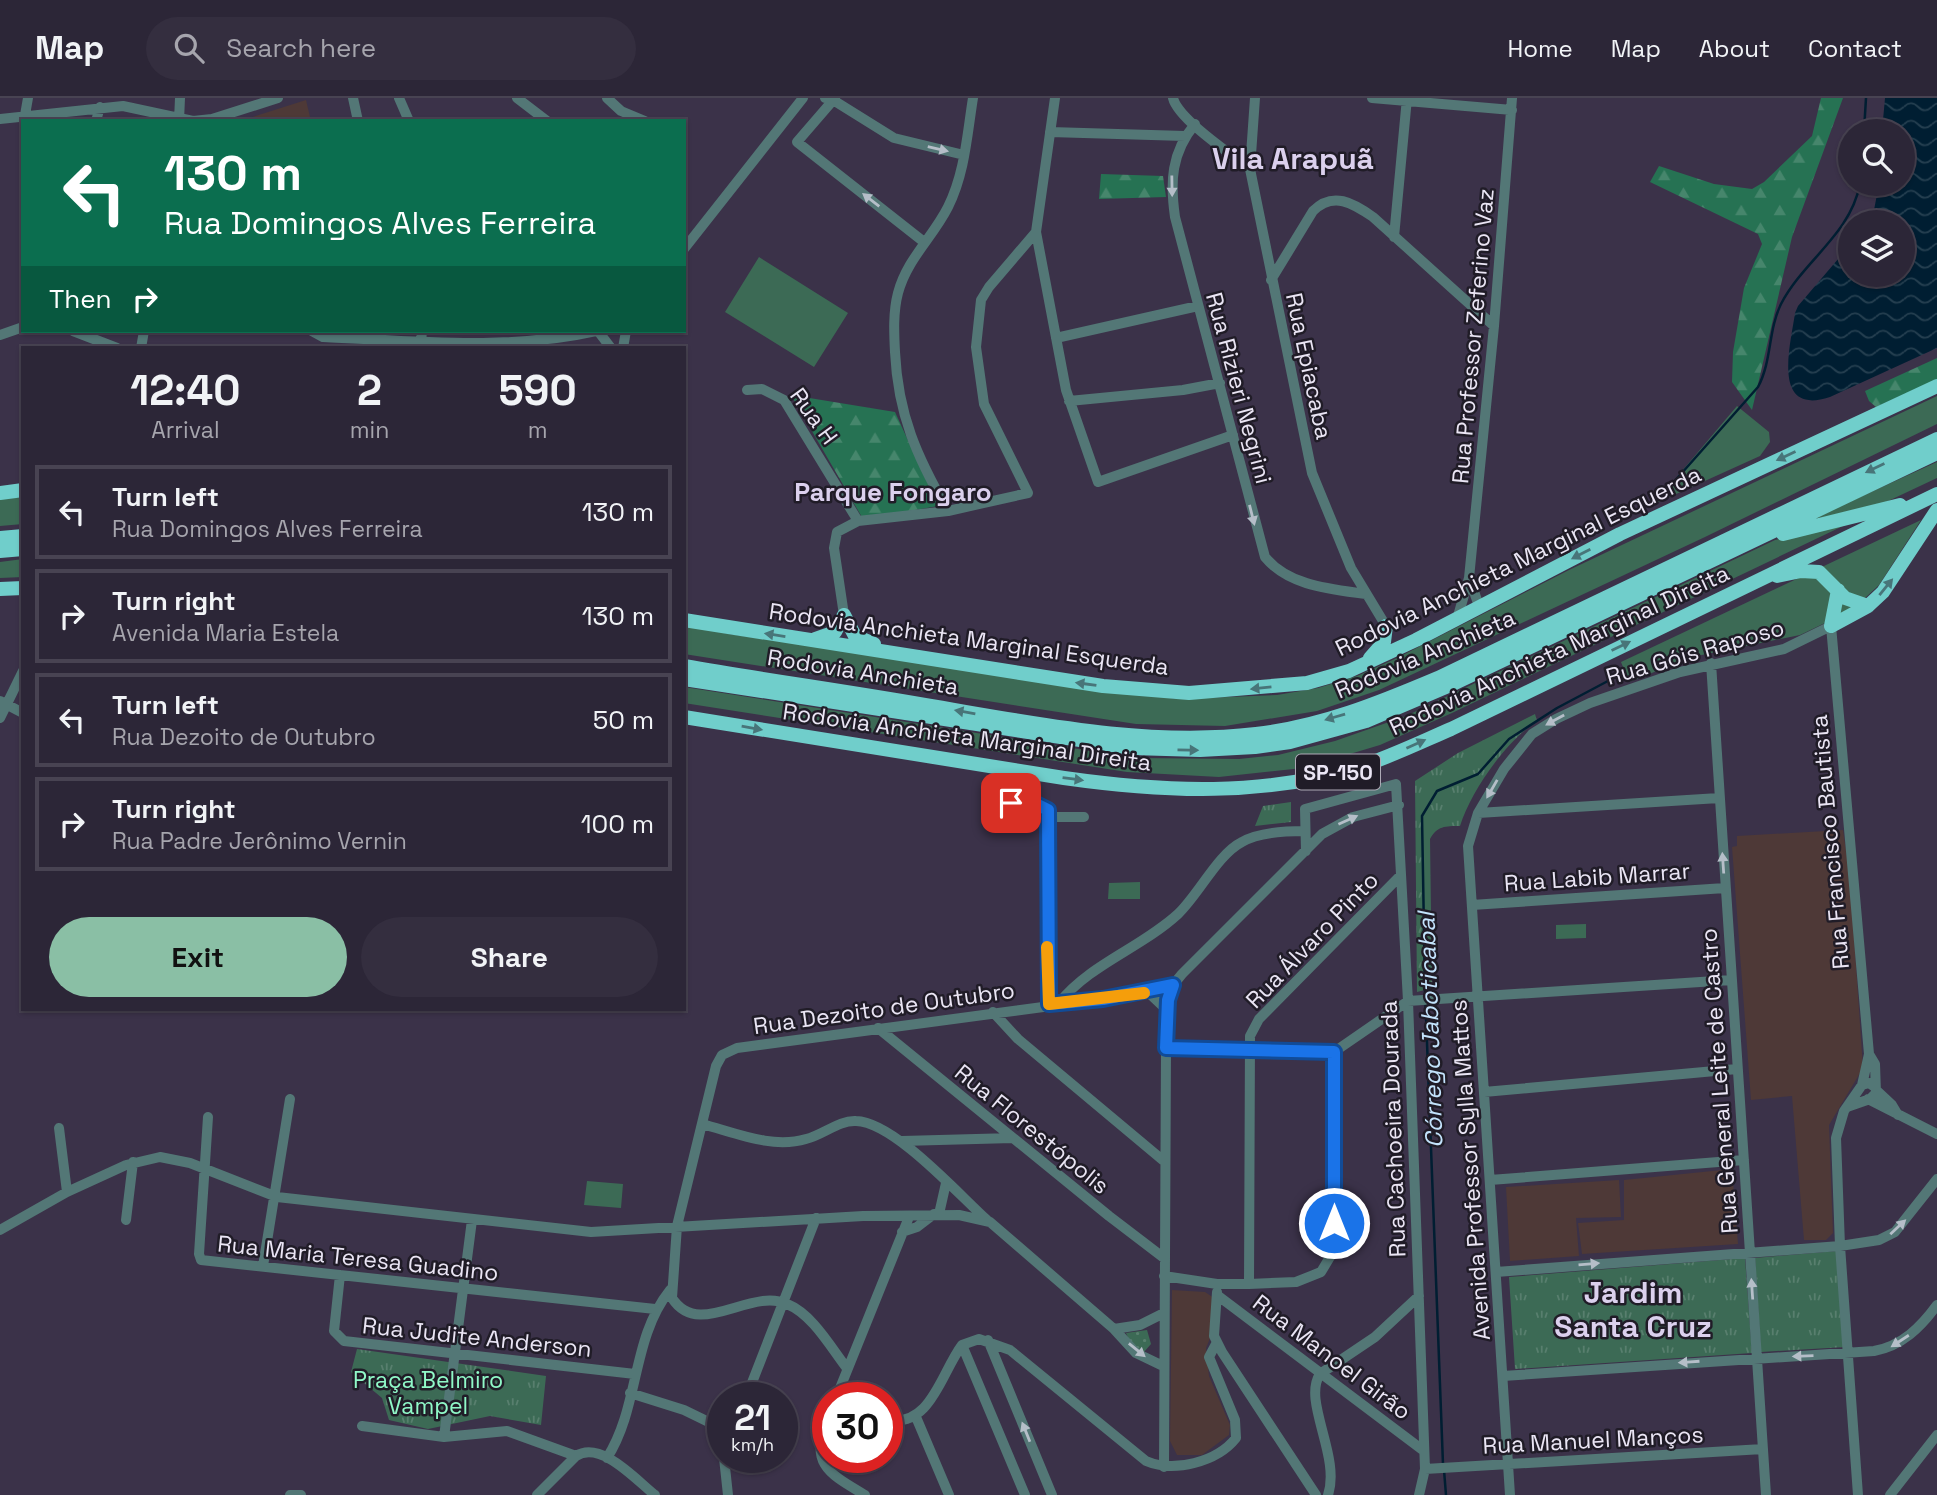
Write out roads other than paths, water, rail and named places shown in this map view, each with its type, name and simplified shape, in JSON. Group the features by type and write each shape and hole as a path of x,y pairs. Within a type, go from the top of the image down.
{"highway":[{"name":"Rodovia Anchieta Marginal Esquerda","path":"686,620 1103,686 1189,693 1307,683 1366,662 1416,640 1620,534 1937,386"},
{"name":"Rodovia Anchieta","path":"686,666 1018,721 1145,736 1203,738 1256,734 1307,726 1380,702 1438,678 1937,439"},
{"name":"Rodovia Anchieta","path":"686,679 1132,748 1200,750 1255,747 1315,736 1396,710 1937,453"},
{"path":"0,493 21,490"},
{"path":"1735,548 1808,526 1934,500"},
{"path":"1831,626 1868,606 1895,575 1934,500"},
{"name":"Rodovia Anchieta Marginal Direita","path":"686,717 1076,779 1177,789 1273,785 1308,780 1391,755 1934,500"},
{"path":"0,538 21,536"},
{"path":"0,551 21,549"},
{"path":"1757,581 1808,571 1826,576 1851,601 1868,606"},
{"path":"0,589 21,588"},
{"path":"1831,626 1838,590"},
{"path":"809,640 835,632 844,615"},
{"path":"844,615 852,632 860,640 915,656"},
{"path":"1366,662 1384,642 1386,626 1403,637 1416,640"}],"street":[{"path":"25,115 28,98"},
{"path":"179,119 180,98"},
{"path":"0,119 100,107 133,108 179,119 212,119 252,102 278,98"},
{"path":"353,98 358,119"},
{"path":"399,98 408,119"},
{"path":"607,98 621,110 641,119"},
{"path":"686,246 803,98"},
{"path":"948,511 911,441 897,375 894,326 898,294 912,259 947,210 957,189 973,98"},
{"path":"1055,98 1036,232 1069,401 1098,482 1233,435"},
{"path":"1173,98 1175,105 1195,124 1250,169"},
{"name":"Rua Epiacaba","path":"1255,98 1250,169 1316,486 1335,535 1386,626"},
{"path":"1372,98 1512,110"},
{"name":"Rua Professor Zeferino Vaz","path":"1458,617 1469,578 1494,326 1512,98"},
{"path":"521,99 545,119"},
{"path":"924,242 797,142 831,99 894,138 964,155"},
{"path":"1394,237 1407,100"},
{"path":"97,119 100,107"},
{"name":"Rua Rizieri Negrini","path":"1195,124 1185,136 1172,168 1170,184 1175,217 1265,557 1275,569 1307,583 1366,594"},
{"path":"1050,132 1185,136"},
{"path":"1272,280 1301,227 1321,202 1335,199 1355,204 1494,326"},
{"path":"844,615 834,548 837,532 859,521 948,511 1028,493 984,404 976,346 981,300 1036,232"},
{"path":"1056,338 1198,306"},
{"path":"0,335 21,328"},
{"path":"78,333 112,346"},
{"path":"316,333 323,337 421,336 535,341 581,333"},
{"path":"594,333 609,346"},
{"path":"1069,401 1183,390 1220,383"},
{"name":"Rua H","path":"747,390 762,389 784,400 859,521"},
{"name":"Rua Professor Zeferino Vaz","path":"1469,578 1479,606"},
{"name":"Rua Góis Raposo","path":"1532,734 1590,703 1711,663 1784,649 1831,626"},
{"name":"Rua Francisco Bautista","path":"1831,626 1869,1054 1861,1086 1839,1121 1836,1138 1840,1246 1850,1354 1858,1495"},
{"name":"Rua General Leite de Castro","path":"1711,663 1766,1495"},
{"path":"0,718 3,703 21,674"},
{"path":"3,703 21,712"},
{"name":"Avenida Professor Sylla Mattos","path":"1510,1495 1468,846 1479,813 1504,769 1532,734"},
{"path":"1164,1467 1166,1048 1167,1010 1173,985 1306,851 1322,834 1338,825 1399,805 1396,784 1305,808 1306,851"},
{"path":"1479,813 1719,798"},
{"path":"987,803 1034,803 1046,807 1054,1004"},
{"name":"Rua Cachoeira Dourada","path":"1399,805 1401,875 1414,1000 1425,1469 1419,1495"},
{"path":"1048,817 1084,817"},
{"path":"1054,1004 1084,977 1166,925 1191,901 1238,844 1254,836 1305,831"},
{"name":"Rua Álvaro Pinto","path":"1249,1284 1250,1036 1259,1019 1401,875"},
{"name":"Rua Labib Marrar","path":"1472,905 1725,888"},
{"path":"1166,1048 1334,1052 1414,1000 1731,980"},
{"name":"Rua Dezoito de Outubro","path":"702,1124 716,1066 722,1055 737,1048 1148,992 1173,985"},
{"path":"1148,992 1167,1010"},
{"path":"993,1012 1017,1039 1165,1162"},
{"name":"Rua Florestópolis","path":"878,1028 1164,1258"},
{"path":"1164,1276 1217,1289 1310,1279 1321,1272 1330,1257 1334,1223 1334,1052"},
{"name":"Rua Francisco Bautista","path":"1869,1054 1875,1063 1876,1089"},
{"path":"1484,1092 1737,1069"},
{"path":"1898,1115 1892,1105 1869,1083 1861,1086 1860,1095 1898,1115 1937,1134"},
{"path":"1847,1107 1875,1095 1876,1089"},
{"path":"263,1266 290,1099"},
{"name":"Rua Maria Teresa Guadino","path":"208,1117 203,1168 200,1259 655,1309"},
{"path":"607,1458 618,1438 655,1309 670,1290 677,1226 702,1124 782,1143 810,1138 841,1124 858,1121 880,1128 902,1142 1114,1329 1136,1353 1163,1366"},
{"path":"59,1128 67,1192"},
{"path":"902,1142 1013,1138"},
{"path":"0,1230 67,1192 133,1162 160,1157 203,1168 274,1196 591,1232 936,1214 969,1216 990,1222"},
{"path":"1490,1180 1744,1160"},
{"path":"126,1220 133,1162"},
{"path":"1496,1272 1840,1246 1879,1240 1895,1231 1937,1179"},
{"path":"902,1233 936,1214 946,1183"},
{"path":"886,1216 902,1233"},
{"path":"841,1382 909,1217"},
{"path":"752,1382 816,1219"},
{"path":"444,1437 472,1220"},
{"name":"Rua Judite Anderson","path":"340,1275 334,1323 338,1338 635,1374"},
{"path":"1217,1289 1214,1330 1217,1342 1316,1495"},
{"name":"Rua Manoel Girão","path":"1217,1289 1320,1374 1424,1451"},
{"path":"670,1290 680,1308 700,1315 760,1299 785,1302 804,1315 846,1367"},
{"path":"1328,1495 1332,1476 1330,1455 1314,1391 1320,1374 1375,1337 1419,1296"},
{"path":"1503,1376 1757,1357 1850,1354 1895,1345 1922,1324 1937,1305"},
{"path":"1114,1329 1140,1325 1164,1313"},
{"path":"903,1421 916,1417 926,1407 962,1345 973,1338 988,1340 1023,1360 1140,1458 1164,1467 1193,1463 1226,1449 1236,1438 1235,1420 1209,1357 1217,1342"},
{"path":"988,1340 1052,1495"},
{"path":"962,1345 1025,1495"},
{"path":"630,1393 684,1410 707,1421"},
{"path":"916,1417 949,1495"},
{"path":"362,1426 444,1437 508,1431 576,1456"},
{"path":"1890,1495 1937,1434"},
{"name":"Rua Manuel Manços","path":"1425,1469 1763,1449"},
{"path":"540,1494 576,1456 588,1451 607,1458 655,1495"},
{"path":"726,1473 728,1495"},
{"path":"833,1473 865,1495"},
{"path":"290,1495 301,1495"}],"water":[{"path":"1885,98 1937,98 1937,348 1830,397 1811,400 1799,397 1788,374 1795,313 1838,259 1838,287 1915,287 1915,210 1874,210 1877,196 1915,196 1915,119 1883,119"}],"waterway":[{"name":"Córrego Jaboticabal","path":"1865,119 1866,98"},
{"name":"Córrego Jaboticabal","path":"1665,492 1758,387 1766,367 1774,324 1781,304 1837,233 1857,196"},
{"name":"Córrego Jaboticabal","path":"1443,1464 1425,990 1422,816 1437,791 1478,774 1509,739 1557,708 1623,673"},
{"name":"Córrego Jaboticabal","path":"1444,1470 1446,1495"}],"district":[{"name":"Vila Arapuã","path":"1293,158"},
{"name":"Parque Fongaro","path":"893,492"},
{"name":"Jardim Santa Cruz","path":"1633,1309"}],"park label":[{"name":"Praça Belmiro Vampel","path":"428,1393"}]}
